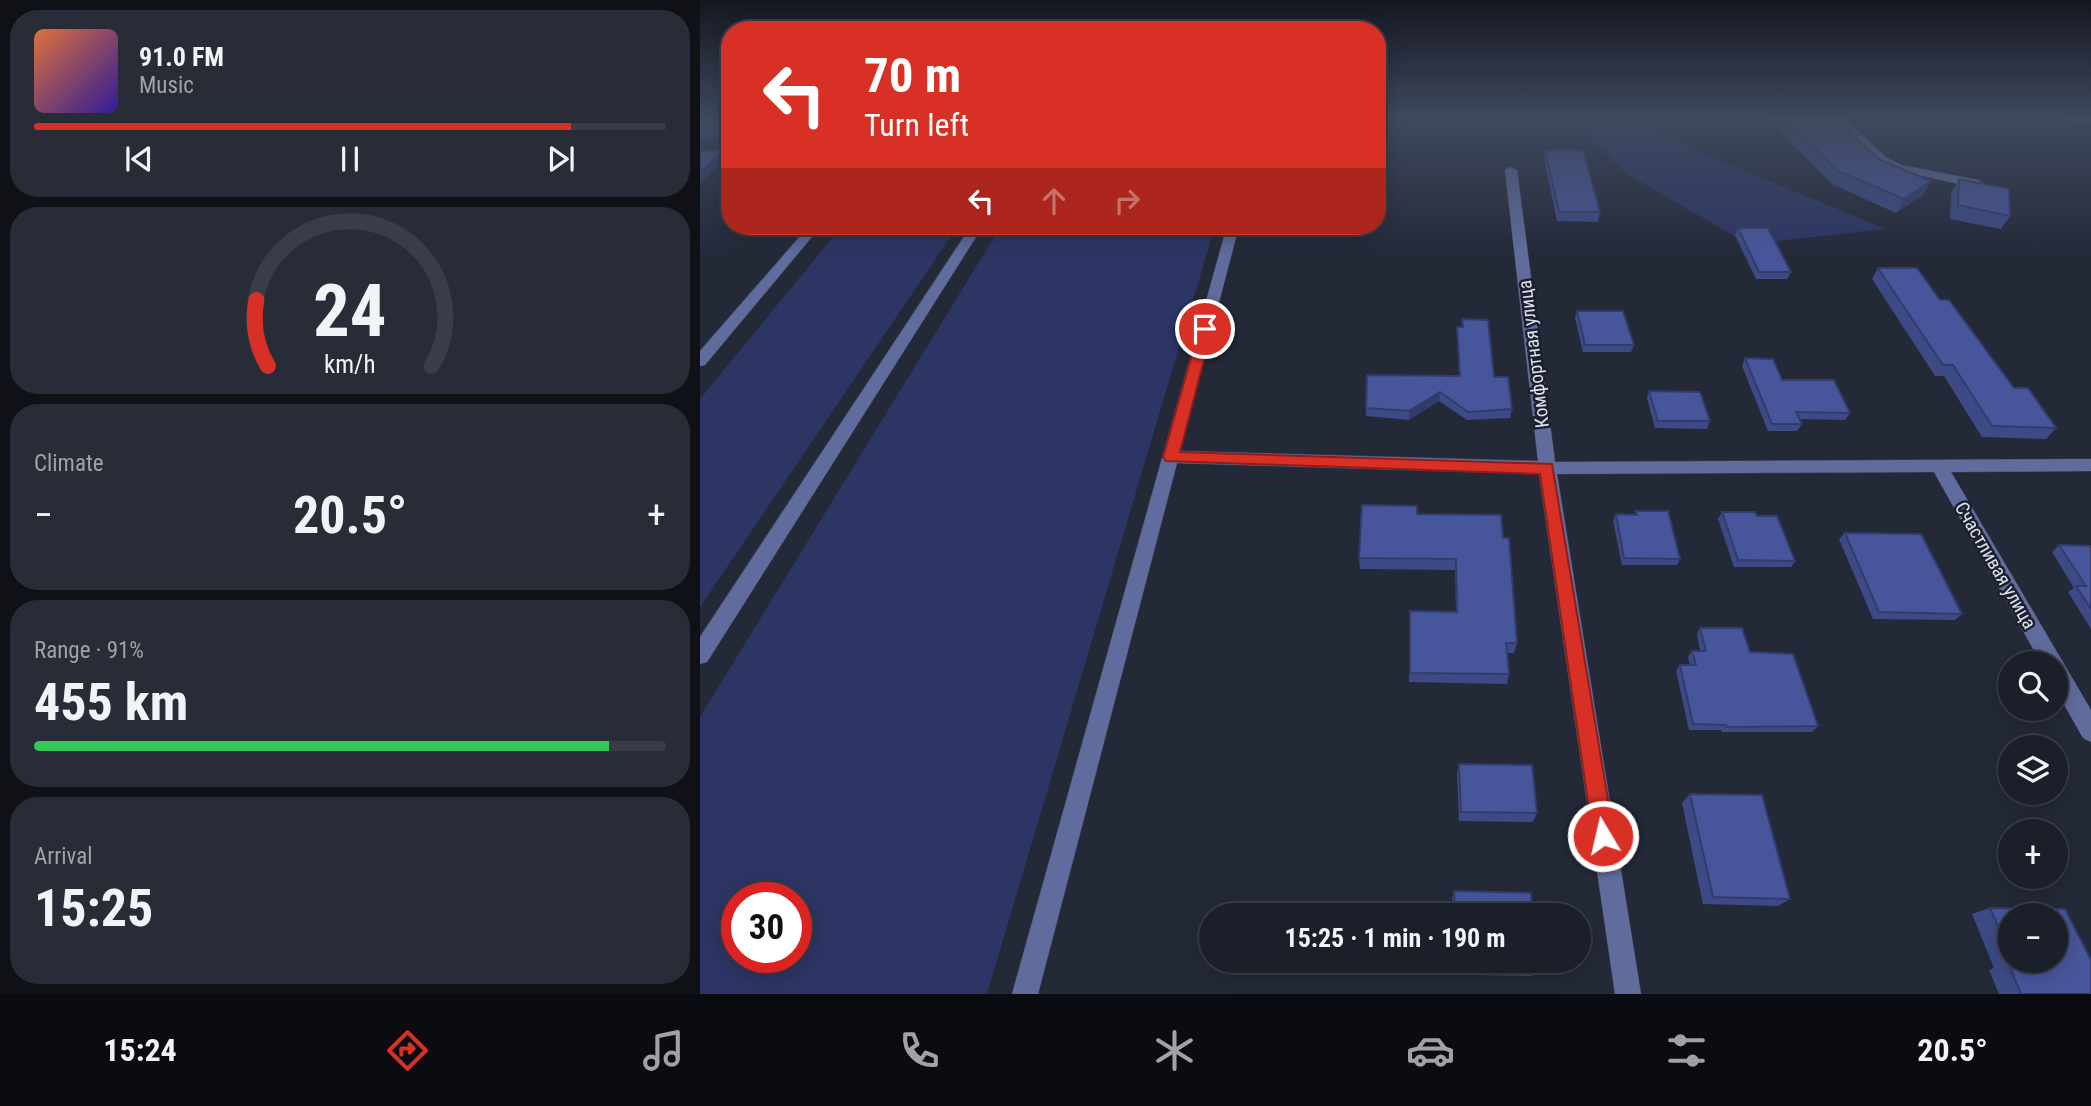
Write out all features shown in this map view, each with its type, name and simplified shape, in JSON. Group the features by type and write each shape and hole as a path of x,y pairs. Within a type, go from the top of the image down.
{"street":[{"path":"1890,163 1899,168 1978,184"},
{"name":"Комфортная улица","path":"1511,170 1546,468 1628,994"},
{"path":"700,360 807,235"},
{"path":"700,654 971,235"},
{"path":"1025,994 1231,235"},
{"path":"1171,457 1546,468 2091,465"},
{"name":"Счастливая улица","path":"1939,466 2045,651"},
{"path":"2068,691 2091,731"}],"shaded area":[{"path":"1616,163 1727,163 1886,229 1748,244 1627,174"},
{"path":"835,235 952,235 700,607 700,399"},
{"path":"995,235 1212,235 987,994 700,994 700,717"}],"building":[{"path":"700,163 709,163 700,172"},
{"path":"1548,163 1587,163 1600,212 1559,212"},
{"path":"1830,163 1888,163 1931,181 1904,199 1838,171"},
{"path":"1959,179 2009,189 2010,216 1958,205"},
{"path":"1738,228 1768,228 1791,272 1759,272"},
{"path":"1878,268 1917,268 1940,300 1949,300 2014,388 2028,388 2056,428 1992,426 1953,365 1943,365"},
{"path":"1577,311 1623,311 1634,345 1585,345"},
{"path":"1462,319 1488,320 1494,377 1508,377 1512,409 1468,412 1440,392 1409,411 1366,408 1367,375 1460,376 1457,327 1463,327"},
{"path":"1745,358 1773,359 1782,380 1834,380 1850,413 1796,412 1802,424 1772,424"},
{"path":"1649,391 1700,392 1710,421 1658,421"},
{"path":"1362,505 1417,506 1417,514 1501,515 1503,538 1509,538 1517,643 1506,643 1509,674 1410,673 1410,611 1457,612 1456,559 1359,558"},
{"path":"1636,511 1668,511 1680,559 1624,558 1616,514 1637,515"},
{"path":"1722,512 1755,512 1757,516 1777,516 1795,561 1738,560"},
{"path":"1845,533 1921,534 1962,614 1879,612"},
{"path":"2059,545 2091,546 2091,609 2076,586 2086,586"},
{"path":"1700,628 1742,628 1750,652 1793,654 1818,726 1727,727 1693,724 1680,665 1696,665 1692,651 1706,651"},
{"path":"1459,764 1532,765 1537,813 1461,812"},
{"path":"1690,794 1762,795 1790,899 1713,897"},
{"path":"1454,891 1531,893 1531,903 1454,903"},
{"path":"1990,908 1998,908 1998,926"},
{"path":"2068,915 2091,960 2091,994 2021,994 2012,973 2068,973"}],"route":[{"path":"1205,329 1171,457 1546,468 1603,836"}]}
